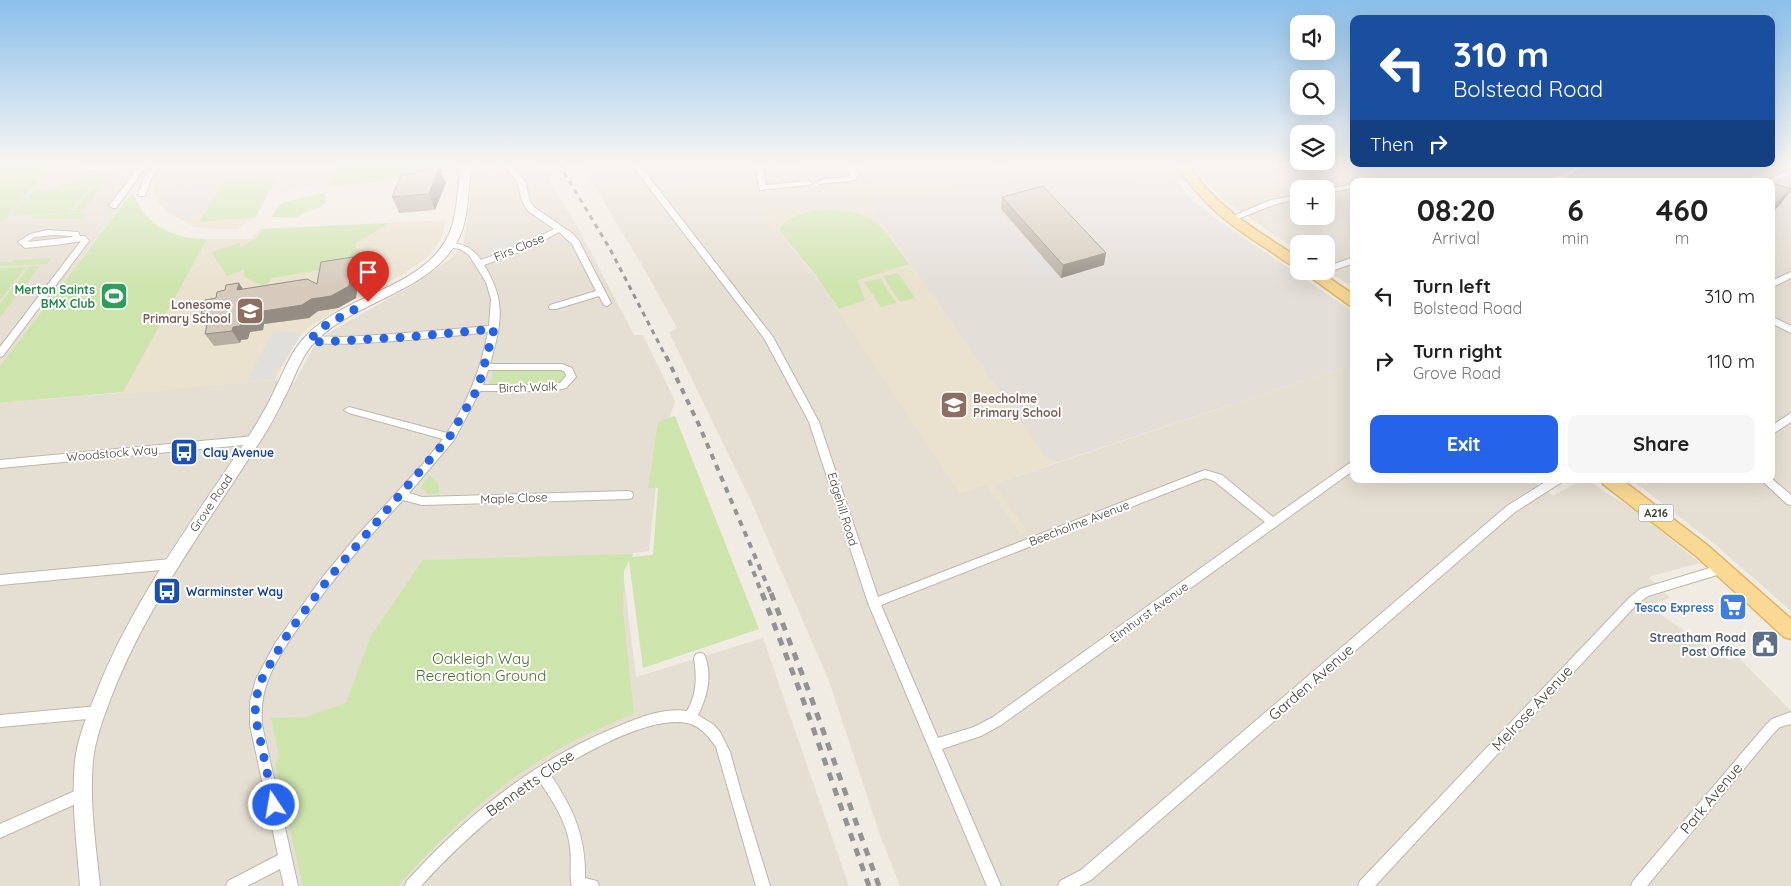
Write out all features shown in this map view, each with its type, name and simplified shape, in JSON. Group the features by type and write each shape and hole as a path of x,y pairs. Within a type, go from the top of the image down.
{"main road":[{"path":"1216,205 1290,258"},
{"path":"1328,280 1350,299"},
{"name":"A216","path":"1614,483 1673,527 1723,569 1791,632"}],"street":[{"name":"Grove Road","path":"90,886 84,793 85,759 110,675 122,648 171,564 254,440 309,340 332,321 414,275 437,259 449,245 460,218 461,205"},
{"name":"Firs Close","path":"528,205 576,243 607,303"},
{"name":"Edgehill Road","path":"667,205 768,337 792,378 818,432 874,603 936,745 994,886"},
{"path":"1232,218 1265,205"},
{"name":"Firs Close","path":"478,264 527,246 559,229"},
{"path":"0,354 84,244 84,239 77,238 58,243 22,244 26,238 32,235 67,233 75,234 77,238"},
{"path":"291,886 256,725 255,707 259,687 278,649 305,609 353,548 450,436 478,388 494,329 497,309 496,296 490,282 468,248 449,245"},
{"path":"1335,266 1350,261"},
{"path":"1775,283 1791,275"},
{"path":"553,307 601,292"},
{"path":"1775,321 1791,330"},
{"path":"309,340 320,342 393,338 494,329"},
{"name":"Birch Walk","path":"478,388 553,388 563,386 571,377 569,370 562,367 485,367"},
{"path":"349,410 450,436"},
{"path":"1775,427 1791,416"},
{"name":"Woodstock Way","path":"0,464 254,440"},
{"name":"Elmhurst Avenue","path":"936,745 977,732 997,721 1350,467"},
{"name":"Beecholme Avenue","path":"874,603 1200,475 1209,474 1218,478 1273,523"},
{"name":"Garden Avenue","path":"1065,886 1086,875 1511,509 1552,483"},
{"path":"1770,483 1791,502"},
{"name":"Maple Close","path":"400,495 422,500 628,495"},
{"path":"0,580 171,564"},
{"name":"Melrose Avenue","path":"1365,886 1633,600 1644,592 1723,569"},
{"path":"690,718 698,704 703,686 700,658"},
{"path":"0,721 98,712"},
{"name":"Bennetts Close","path":"412,886 468,829 542,772 588,745 641,723 667,716 680,716 690,718 710,729 722,745 734,794 763,886"},
{"name":"Park Avenue","path":"1638,886 1768,731 1776,723 1791,718"},
{"path":"542,772 574,830 579,857 581,885"},
{"path":"0,831 84,793"},
{"path":"233,886 285,859"}],"shaded area":[{"path":"0,205 121,205 0,366"},
{"path":"161,205 262,205 256,217 237,229 195,227 167,212"},
{"path":"166,205 206,205 202,213 194,214 191,219 180,217"},
{"path":"469,205 565,205 634,335 643,335 675,401 660,448 649,551 621,555 636,677 763,638 849,886 0,886 0,403 275,380 295,382 313,348 330,332 413,285 453,257 464,242"},
{"path":"606,205 832,205 759,208 987,485 1021,534 994,484 1350,365 1350,483 1536,483 1553,496 1576,483 1593,483 1606,493 1631,507 1700,563 1649,577 1670,598 1654,603 1650,607 1729,660 1738,657 1791,711 1791,886 900,886 880,835 829,681 751,501 669,332 677,328"},
{"path":"870,205 1200,205 1219,221 1290,269 1290,280 1307,280 1350,309 1350,365 1058,462 1045,457"},
{"name":"Beecholme Primary School","path":"870,205 1045,457 1058,462 994,484 1027,532 1021,534 987,485 959,494 814,274 758,207"},
{"path":"1232,205 1290,205 1290,225 1335,225 1335,205 1350,205 1350,285 1335,276 1335,235 1290,235 1290,246"},
{"path":"1775,205 1791,205 1791,611 1717,546 1636,483 1775,483"},
{"name":"Lonesome Primary School","path":"447,220 439,242 428,257 401,275 346,304 309,327 298,338 275,380 121,394 207,239 251,239 260,229"},
{"path":"508,236 512,246 493,251 491,248 484,250 481,244"},
{"path":"1031,247 1055,273 1048,276 1052,280 1044,282 1017,251"},
{"path":"273,331 302,333 280,368 275,368 272,374 277,374 274,379 247,382"}],"green space":[{"path":"0,205 16,205 0,224"},
{"path":"19,205 75,205 69,213 11,215"},
{"path":"78,205 87,205 82,212 73,212"},
{"name":"Merton Saints BMX Club","path":"122,205 139,205 154,223 173,234 207,239 123,392 0,403 0,366"},
{"path":"209,205 262,205 255,217 199,222"},
{"path":"279,205 323,205 295,218 272,217"},
{"path":"826,209 857,213 868,217 884,230 909,264 858,280 865,300 839,309 815,274 779,230 793,217"},
{"path":"86,213 82,219 31,219 34,216"},
{"path":"390,223 357,242 355,247 359,250 358,264 272,278 267,284 262,285 244,277 244,270 227,276 211,252 239,243 242,247 259,236 263,229"},
{"path":"52,258 47,264 0,266 0,262"},
{"path":"30,266 40,266 0,317 0,304"},
{"path":"26,267 0,300 0,268"},
{"path":"898,273 915,298 900,302 883,276"},
{"path":"880,278 896,303 881,307 864,282"},
{"path":"494,370 559,370 565,372 566,377 557,385 489,385"},
{"name":"Oakleigh Way Recreation Ground","path":"675,416 759,629 643,668 629,561 624,571 623,612 634,714 564,746 533,764 505,784 451,830 398,886 303,886 275,766 279,756 271,718 306,717 346,703 371,636 423,560 633,554 632,557 653,555 658,488 648,488 658,422"},
{"path":"430,475 439,485 439,494 428,494 421,487"}],"building":[{"path":"1009,205 1061,205 1106,253 1063,265"},
{"path":"353,257 349,286 331,296 311,299 302,305 257,312 255,318 242,320 240,326 233,327 232,331 205,334 208,313 201,314 205,300 216,298 217,292 225,290 226,285 239,283 237,290 307,279 317,284 321,262"}],"railway":[{"path":"584,205 610,249 666,357"},
{"path":"666,356 699,425 771,594"},
{"path":"749,560 762,594"},
{"path":"762,593 801,694 869,886"},
{"path":"771,593 879,886"}],"place":[{"name":"Merton Saints BMX Club","path":"114,296"},
{"name":"Lonesome Primary School","path":"250,311"},
{"name":"Beecholme Primary School","path":"954,405"},
{"name":"Clay Avenue","path":"184,452"},
{"name":"Warminster Way","path":"167,591"},
{"name":"Tesco Express","path":"1733,607"},
{"name":"Streatham Road Post Office","path":"1765,644"}],"route":[{"path":"274,805 258,738 255,715 256,698 263,676 289,632 329,578 450,436 478,388 494,329 408,337 320,342 309,340 326,325 368,302"}]}
